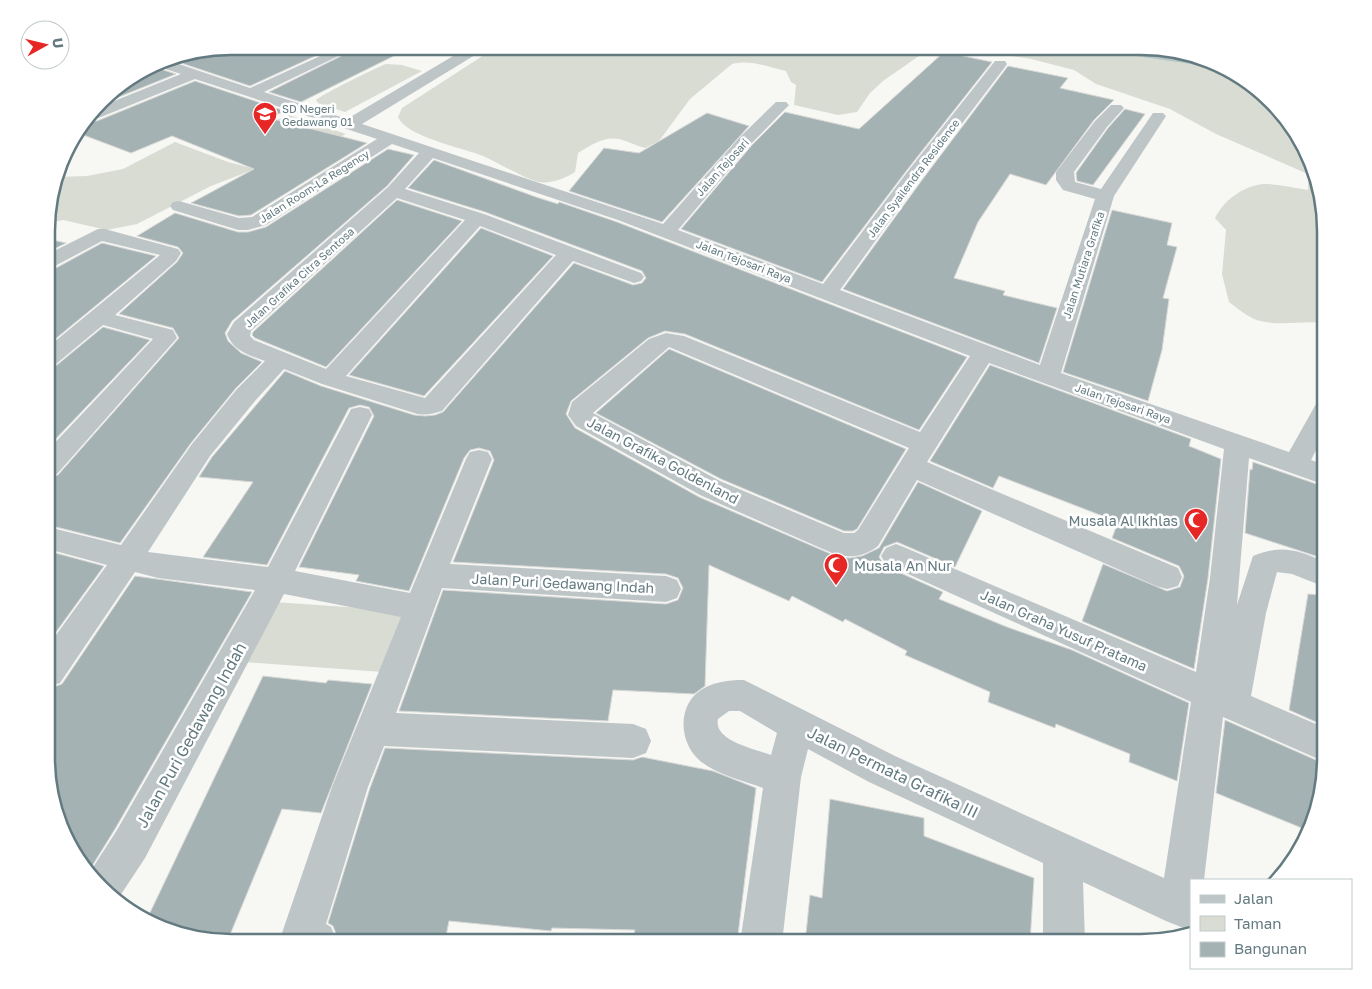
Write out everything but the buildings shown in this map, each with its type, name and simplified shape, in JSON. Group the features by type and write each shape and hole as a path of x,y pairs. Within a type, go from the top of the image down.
{"street":[{"path":"252,92 333,55"},
{"path":"349,125 465,55"},
{"name":"Jalan Syailendra Residence","path":"827,293 914,175 1000,64"},
{"name":"Jalan Tejosari Raya","path":"172,65 194,74 625,216 1048,376 1317,472"},
{"path":"102,112 194,74"},
{"name":"Jalan Tejosari","path":"666,232 745,141 781,105"},
{"name":"Jalan Mutiara Grafika","path":"1048,376 1105,196 1070,186 1065,180 1065,172 1101,124 1116,108"},
{"path":"1105,196 1158,116"},
{"name":"Jalan Room-La Regency","path":"178,206 238,224 259,221 389,138"},
{"name":"Jalan Grafika Citra Sentosa","path":"429,152 394,190 242,327 238,334 246,345 330,379 423,407 434,404 569,253"},
{"path":"394,190 477,218 634,277"},
{"path":"330,379 477,218"},
{"path":"55,258 98,235 105,235 171,253 170,257 142,282 55,353"},
{"path":"55,459 166,338 165,335 99,317"},
{"name":"Jalan Grafika Goldenland","path":"984,352 918,455 868,538 860,544 842,546 710,488 585,420 580,415 581,408 657,344 666,340 671,341 918,455 1167,577"},
{"path":"55,662 201,450 246,395 280,359"},
{"name":"Jalan Puri Gedawang Indah","path":"106,883 131,844 276,580 360,415"},
{"path":"1296,464 1317,425"},
{"path":"1222,699 1225,578 1236,451"},
{"path":"304,934 303,933 350,787 420,608 431,575 479,459"},
{"path":"55,540 129,557 158,566 276,580 420,608"},
{"name":"Jalan Graha Yusuf Pratama","path":"896,556 1317,741"},
{"path":"1191,879 1222,699 1264,564 1284,559 1317,571"},
{"name":"Jalan Puri Gedawang Indah","path":"431,575 666,589"},
{"path":"783,777 719,754 712,749 702,734 701,714 714,698 735,694 744,696 796,725"},
{"name":"Jalan Permata Grafika III","path":"761,934 783,777 796,725 882,769 1186,909"},
{"path":"373,729 633,741"},
{"path":"1063,852 1064,934"},
{"path":"1186,909 1190,886"}],"green space":[{"path":"484,55 920,55 883,81 870,93 857,112 838,115 794,105 796,85 791,82 786,71 746,62 732,64 690,99 659,141 645,148 614,138 598,142 578,153 575,172 558,180 548,182 539,182 527,178 483,156 423,136 403,124 398,117 402,108"},
{"path":"1006,55 1153,55 1175,58 1208,68 1239,85 1266,106 1287,133 1299,153 1308,174 1216,134 1170,109 1096,84 1074,70"},
{"path":"386,64 402,65 422,71 345,112 318,103 316,100 349,81"},
{"path":"289,115 346,134 316,148 259,128"},
{"path":"175,142 228,162 255,169 211,186 137,224 107,230 63,220 55,222 63,177 87,176 123,169"},
{"path":"1308,174 1317,219 1317,323 1269,323 1260,321 1229,302 1222,274 1226,230 1215,218 1229,200 1242,190 1250,187 1270,184 1308,190"},
{"path":"274,602 406,611 383,672 242,662"}],"waterway":[{"path":"1138,55 1198,64"}],"place":[{"name":"SD Negeri Gedawang 01","path":"265,135"},
{"name":"Musala Al Ikhlas","path":"1196,541"},
{"name":"Musala An Nur","path":"836,586"}]}
